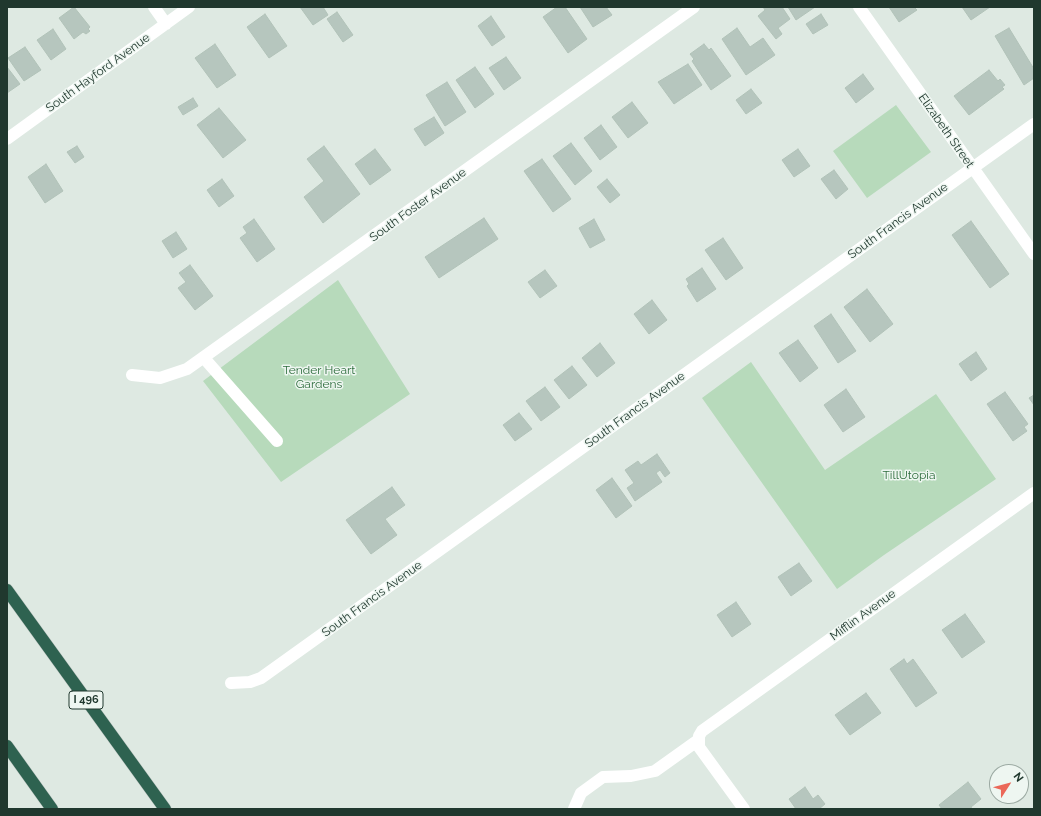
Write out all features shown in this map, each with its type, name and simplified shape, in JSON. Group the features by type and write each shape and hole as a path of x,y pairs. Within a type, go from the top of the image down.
{"highway":[{"name":"I 496","path":"7,590 165,809"},
{"path":"7,746 52,809"}],"street":[{"path":"154,7 166,24"},
{"name":"South Hayford Avenue","path":"7,139 189,7"},
{"name":"South Foster Avenue","path":"132,375 160,378 187,370 694,7"},
{"name":"Elizabeth Street","path":"859,7 1034,254"},
{"name":"South Francis Avenue","path":"231,683 250,682 262,678 1034,124"},
{"path":"204,358 277,442"},
{"name":"Mifflin Avenue","path":"574,809 581,793 602,777 631,776 655,771 698,741 702,731 1034,493"},
{"path":"698,741 704,754 744,809"}],"green space":[{"path":"896,105 931,152 867,198 833,151"},
{"name":"Tender Heart Gardens","path":"338,280 410,394 281,482 203,381"},
{"name":"TillUtopia","path":"751,362 825,470 936,394 996,479 884,555 837,589 702,398"}],"building":[{"path":"74,7 90,27 88,29 90,31 86,34 83,32 74,39 59,18"},
{"path":"300,7 323,7 328,15 313,25"},
{"path":"557,7 565,7 587,39 568,53 543,17"},
{"path":"580,7 606,7 612,15 593,27"},
{"path":"763,7 782,7 790,19 778,28 782,34 776,39 758,16 765,10"},
{"path":"788,7 815,7 796,20"},
{"path":"889,7 914,7 917,10 899,22"},
{"path":"962,7 990,7 971,20"},
{"path":"337,12 353,35 343,42 327,19"},
{"path":"265,14 287,46 269,58 247,27"},
{"path":"821,14 828,25 813,34 806,24"},
{"path":"491,16 505,37 492,46 478,26"},
{"path":"737,28 750,47 763,38 775,55 746,75 722,39"},
{"path":"1009,28 1034,69 1034,78 1024,85 995,36"},
{"path":"53,29 66,49 51,60 37,40"},
{"path":"215,44 236,75 217,88 195,58"},
{"path":"704,44 709,50 711,48 731,76 711,90 692,61 694,59 690,54"},
{"path":"25,47 41,70 24,81 8,58"},
{"path":"506,57 521,78 504,90 489,68"},
{"path":"688,64 702,85 674,104 658,82"},
{"path":"7,67 20,84 7,93"},
{"path":"475,67 494,94 475,108 456,80"},
{"path":"989,70 998,81 1000,79 1005,85 1002,87 1004,89 969,115 954,96"},
{"path":"863,74 874,89 856,103 845,88"},
{"path":"447,82 466,112 445,126 426,95"},
{"path":"751,89 762,103 746,114 736,100"},
{"path":"193,98 198,106 183,115 178,107"},
{"path":"632,102 648,123 628,138 612,117"},
{"path":"219,108 246,140 223,158 197,125"},
{"path":"434,117 444,133 425,146 414,129"},
{"path":"601,125 617,147 600,160 584,138"},
{"path":"571,143 592,171 575,185 553,156"},
{"path":"77,146 84,157 75,163 67,152"},
{"path":"324,146 360,194 323,223 304,197 324,181 307,159"},
{"path":"375,149 391,170 370,185 355,164"},
{"path":"798,149 810,166 794,177 782,160"},
{"path":"542,159 571,199 553,212 524,171"},
{"path":"46,164 63,191 45,203 28,177"},
{"path":"834,170 848,189 836,199 821,179"},
{"path":"222,179 234,196 219,207 207,190"},
{"path":"607,179 620,195 610,203 597,187"},
{"path":"484,218 498,239 439,278 425,257"},
{"path":"254,219 275,249 257,262 240,238 247,233 243,227"},
{"path":"594,219 605,240 590,248 579,228"},
{"path":"971,221 1009,274 990,288 952,235"},
{"path":"176,232 187,249 173,258 162,241"},
{"path":"723,238 743,268 726,280 705,250"},
{"path":"190,265 213,296 195,310 178,288 186,282 179,273"},
{"path":"702,268 716,289 697,302 687,286 689,284 686,279"},
{"path":"545,270 557,286 540,298 528,282"},
{"path":"867,289 893,324 870,342 844,307"},
{"path":"652,300 667,320 649,334 634,314"},
{"path":"831,314 856,351 838,363 814,326"},
{"path":"798,340 818,368 800,382 779,353"},
{"path":"600,343 615,363 597,377 582,358"},
{"path":"976,352 987,369 971,381 959,364"},
{"path":"572,366 587,385 569,399 554,380"},
{"path":"545,387 560,407 541,421 526,401"},
{"path":"846,389 865,417 843,432 824,405"},
{"path":"1005,392 1028,424 1024,427 1027,431 1013,441 987,404"},
{"path":"1034,395 1034,405 1029,398"},
{"path":"519,413 532,429 515,441 503,425"},
{"path":"657,454 670,473 665,477 660,470 656,473 662,482 635,501 627,488 634,483 625,470 638,461 641,465"},
{"path":"612,478 632,506 616,518 596,490"},
{"path":"392,487 405,505 385,519 397,535 371,554 346,520"},
{"path":"799,563 812,581 791,596 778,577"},
{"path":"736,602 751,624 732,637 717,615"},
{"path":"965,614 985,642 962,658 942,630"},
{"path":"904,659 907,664 913,659 937,693 916,707 890,669"},
{"path":"866,693 881,713 850,735 835,715"},
{"path":"968,782 981,799 971,807 972,809 942,809 939,805"},
{"path":"805,787 813,799 818,795 825,804 819,809 796,809 789,799"}]}
